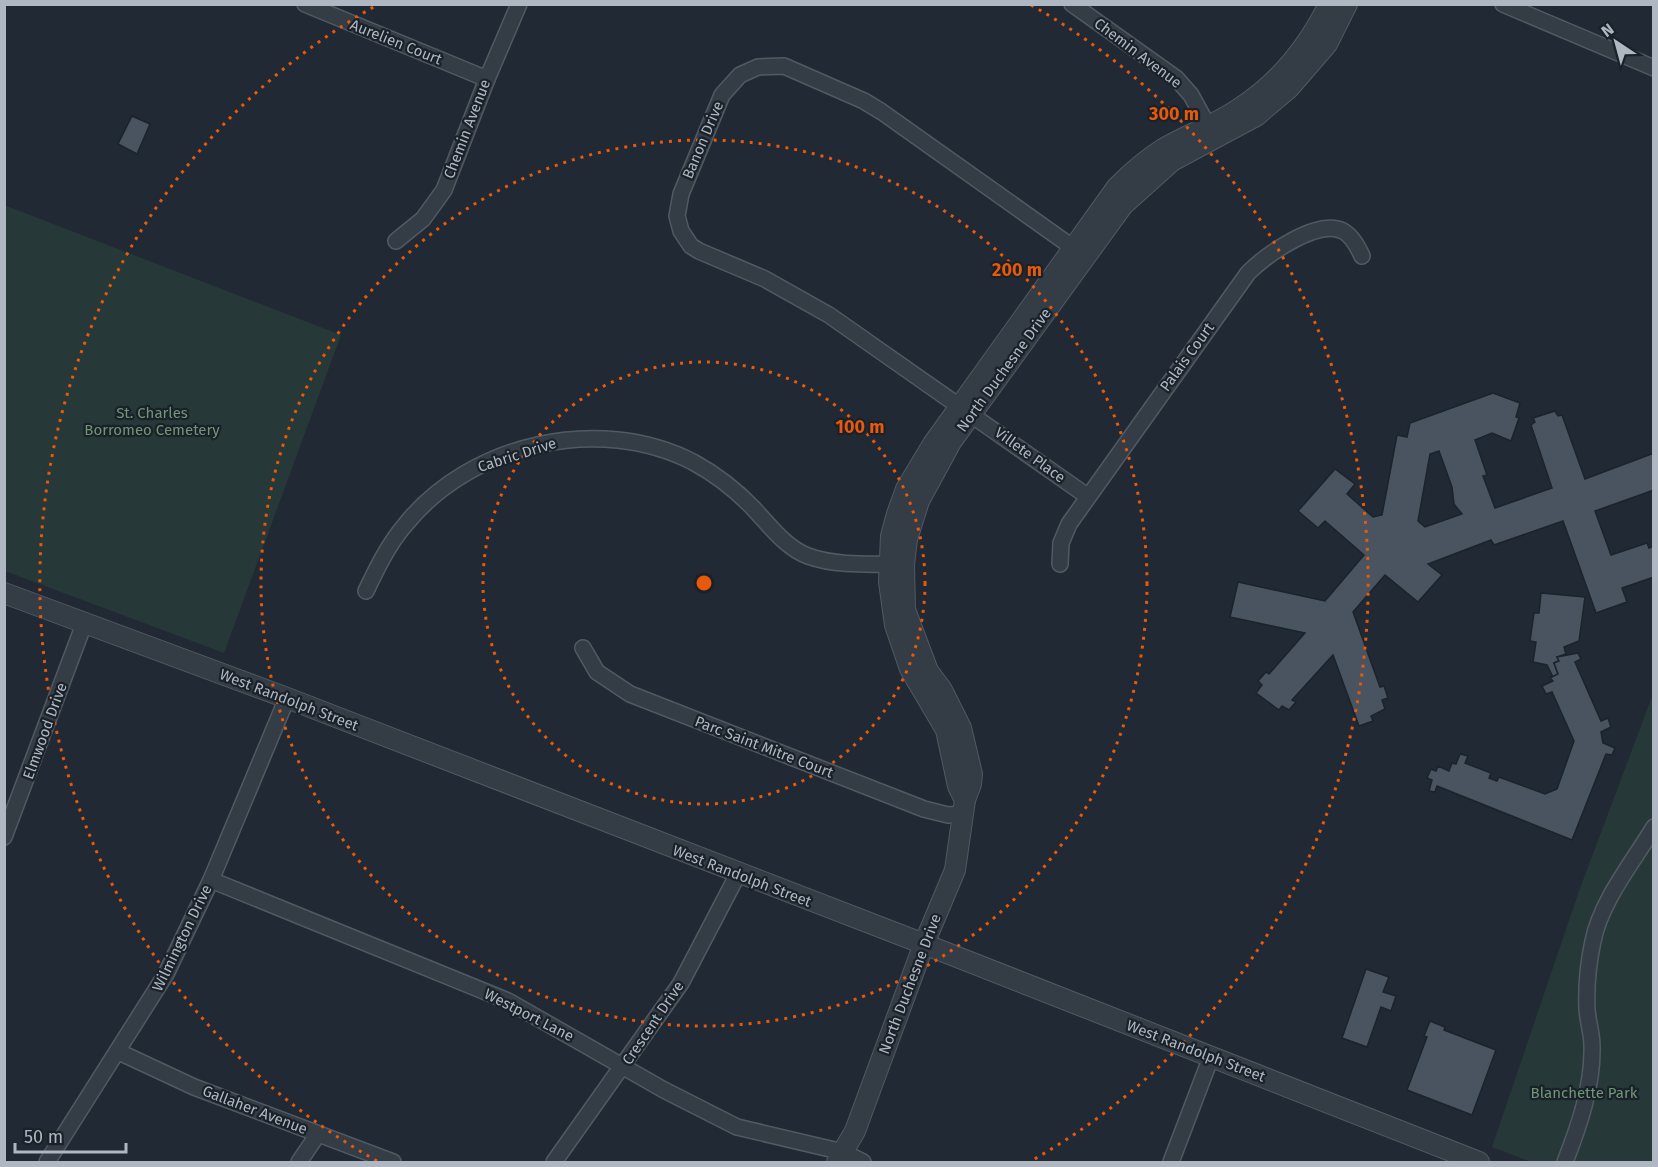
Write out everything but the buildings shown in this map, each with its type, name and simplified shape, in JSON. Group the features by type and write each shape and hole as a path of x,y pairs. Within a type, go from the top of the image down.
{"street":[{"name":"Aurelien Court","path":"305,4 487,79"},
{"name":"Chemin Avenue","path":"396,241 423,219 444,190 519,4"},
{"name":"Chemin Avenue","path":"1072,4 1176,78 1191,95 1211,132"},
{"name":"North Duchesne Drive","path":"840,1157 855,1131 924,944 956,870 964,807 971,784 972,774 966,743 953,710 928,671 911,631 897,564 928,482 951,442 966,409 1079,251 1155,174 1239,110 1285,71 1311,38 1329,4"},
{"name":"North Duchesne Drive","path":"1211,132 1256,116 1289,88 1327,44 1347,4"},
{"path":"1503,4 1653,68"},
{"name":"Banon Drive","path":"966,409 812,304 765,279 699,251 685,238 677,216 681,194 727,88 748,70 784,66 864,101 900,123 1079,251"},
{"name":"Palais Court","path":"1060,564 1061,543 1069,524 1087,496 1248,273 1260,260 1292,241 1319,230 1335,228 1344,231 1356,243 1362,256"},
{"name":"Villete Place","path":"966,409 1087,496"},
{"name":"Cabric Drive","path":"366,591 404,525 439,491 487,463 539,445 575,439 628,441 680,456 741,495 783,539 808,556 845,562 897,564"},
{"name":"West Randolph Street","path":"4,593 287,698 924,944 1479,1162"},
{"name":"Elmwood Drive","path":"6,832 84,624"},
{"name":"Parc Saint Mitre Court","path":"583,648 597,672 630,694 924,809 964,807"},
{"name":"Wilmington Drive","path":"47,1162 119,1052 166,974 210,880 287,698"},
{"path":"1565,1162 1582,1119 1592,1046 1587,1011 1587,971 1593,938 1609,902 1653,827"},
{"name":"Crescent Drive","path":"554,1162 681,983 738,874"},
{"name":"Westport Lane","path":"210,880 508,1001 664,1090 737,1126 863,1162"},
{"name":"Gallaher Avenue","path":"119,1052 194,1087 393,1162"},
{"path":"1171,1162 1211,1057"},
{"path":"299,1162 318,1134"}],"green space":[{"name":"St. Charles Borromeo Cemetery","path":"4,205 341,335 224,653 5,571"},
{"name":"Blanchette Park","path":"1653,694 1653,1162 1531,1162 1492,1147 1579,891"}]}
